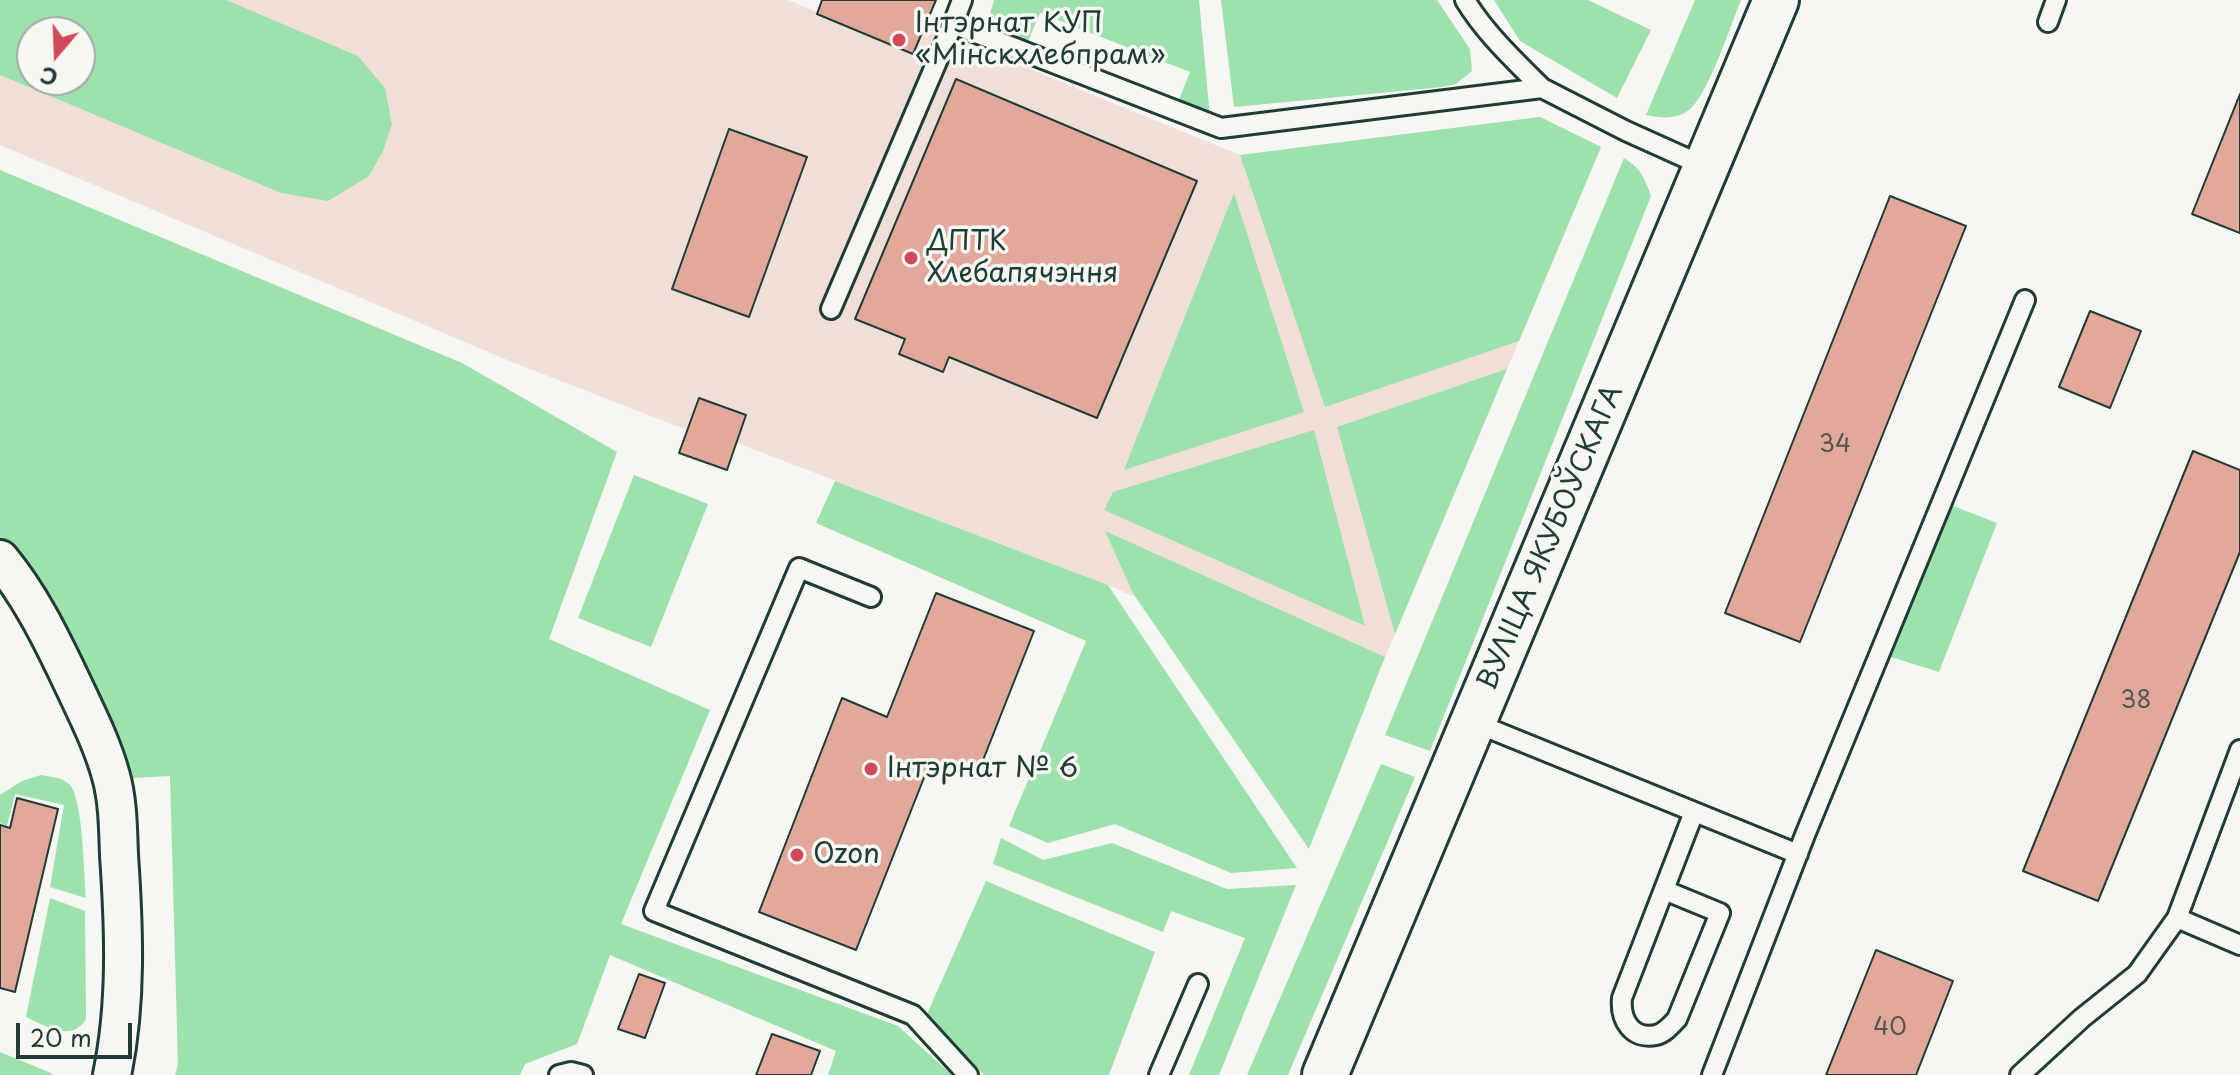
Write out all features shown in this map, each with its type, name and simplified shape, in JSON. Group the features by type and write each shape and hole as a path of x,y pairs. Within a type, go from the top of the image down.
{"main road":[{"name":"ВУЛІЦА ЯКУБОЎСКАГА","path":"1325,1075 1776,0"}],"street":[{"path":"0,559 19,582 59,657 96,733 112,778 123,919 120,1034 112,1075"}],"lane":[{"path":"831,309 962,0"},
{"path":"1465,0 1506,52 1542,88 1706,167"},
{"path":"2048,22 2056,0"},
{"path":"953,24 1221,128 1542,88"},
{"path":"1712,1075 1798,854 2025,300"},
{"path":"871,597 799,568 654,911 913,1015 968,1075"},
{"path":"1473,722 1798,854"},
{"path":"2020,1075 2082,1018 2137,974 2177,918 2240,750"},
{"path":"1664,890 1720,913 1677,1019 1656,1035 1642,1034 1625,1024 1621,1012 1622,998 1694,812"},
{"path":"2177,918 2240,945"},
{"path":"1159,1075 1198,984"},
{"path":"559,1075 571,1072 583,1075"}],"shaded area":[{"name":"ДПТК Хлебапячэння","path":"0,0 788,0 913,53 925,26 1240,155 1540,117 1601,147 1367,700 1108,585 737,443 727,470 679,453 687,430 512,362 0,145"}],"green space":[{"path":"0,0 226,0 358,56 385,88 392,124 383,151 369,176 328,201 281,193 50,96 96,96 96,16 16,16 16,82 0,75"},
{"path":"994,0 1199,0 1210,117 1178,102 1190,72 1040,13 1027,44 986,28"},
{"path":"1221,0 1437,0 1470,49 1472,71 1456,84 1442,87 1234,107"},
{"path":"1494,0 1588,0 1651,30 1617,98 1520,41"},
{"path":"1695,0 1741,0 1711,75 1696,102 1689,110 1673,117 1646,115"},
{"path":"1540,117 1601,147 1519,341 1325,407 1240,155"},
{"path":"1624,158 1641,174 1651,196 1430,751 1385,735"},
{"path":"0,170 462,363 617,452 549,639 710,710 621,924 898,1026 952,1075 828,1075 836,1051 610,955 577,1044 525,1064 520,1075 175,1075 178,1065 170,776 133,778 103,713 35,586 0,541"},
{"path":"1234,193 1304,412 1124,470"},
{"path":"1507,369 1395,634 1337,427"},
{"path":"1314,430 1365,626 1104,510 1113,492"},
{"path":"634,475 708,504 651,647 578,618"},
{"path":"835,481 1108,585 1297,868 1231,873 1115,824 1048,843 1009,826 1086,641 816,523"},
{"path":"1943,502 1997,523 1939,672 1885,655"},
{"path":"1105,531 1385,657 1309,849 1134,595"},
{"path":"1381,764 1415,777 1288,1075 1247,1075"},
{"path":"41,775 64,780 74,793 80,821 86,898 50,887 64,805 15,794 7,826 0,823 0,795 22,781"},
{"path":"1001,838 1043,860 1112,843 1227,889 1296,885 1219,1075 1189,1075 1245,938 1171,911 1163,932 993,864"},
{"path":"986,881 1155,952 1109,1075 984,1075 927,1014"},
{"path":"50,898 85,911 86,1019 73,1030 50,1028 26,1017"},
{"path":"0,1052 51,1073 53,1075 0,1075"}],"building":[{"name":"Інтэрнат КУП «Мінскхлебпрам»","path":"822,0 936,0 913,54 817,14"},
{"path":"956,79 1197,181 1097,418 949,357 943,372 899,354 905,339 855,319"},
{"path":"2240,94 2240,233 2192,214"},
{"path":"729,129 807,157 749,317 672,289"},
{"path":"1890,196 1966,226 1800,642 1725,613"},
{"path":"2090,311 2141,331 2110,408 2059,387"},
{"path":"699,398 746,415 727,470 679,453"},
{"path":"2193,451 2240,470 2240,552 2098,901 2023,871"},
{"name":"Інтэрнат № 6","path":"936,593 1034,631 976,778 931,760 856,950 759,912 842,698 887,717"},
{"path":"17,798 58,809 15,992 0,988 0,825 10,828"},
{"path":"1876,950 1953,981 1916,1075 1826,1075"},
{"path":"639,974 665,983 645,1038 618,1029"},
{"path":"772,1034 820,1051 811,1075 756,1075"}],"place":[{"name":"Інтэрнат КУП «Мінскхлебпрам»","path":"899,40"},
{"name":"ДПТК Хлебапячэння","path":"911,258"},
{"name":"Інтэрнат № 6","path":"871,769"},
{"name":"Ozon","path":"797,855"}]}
